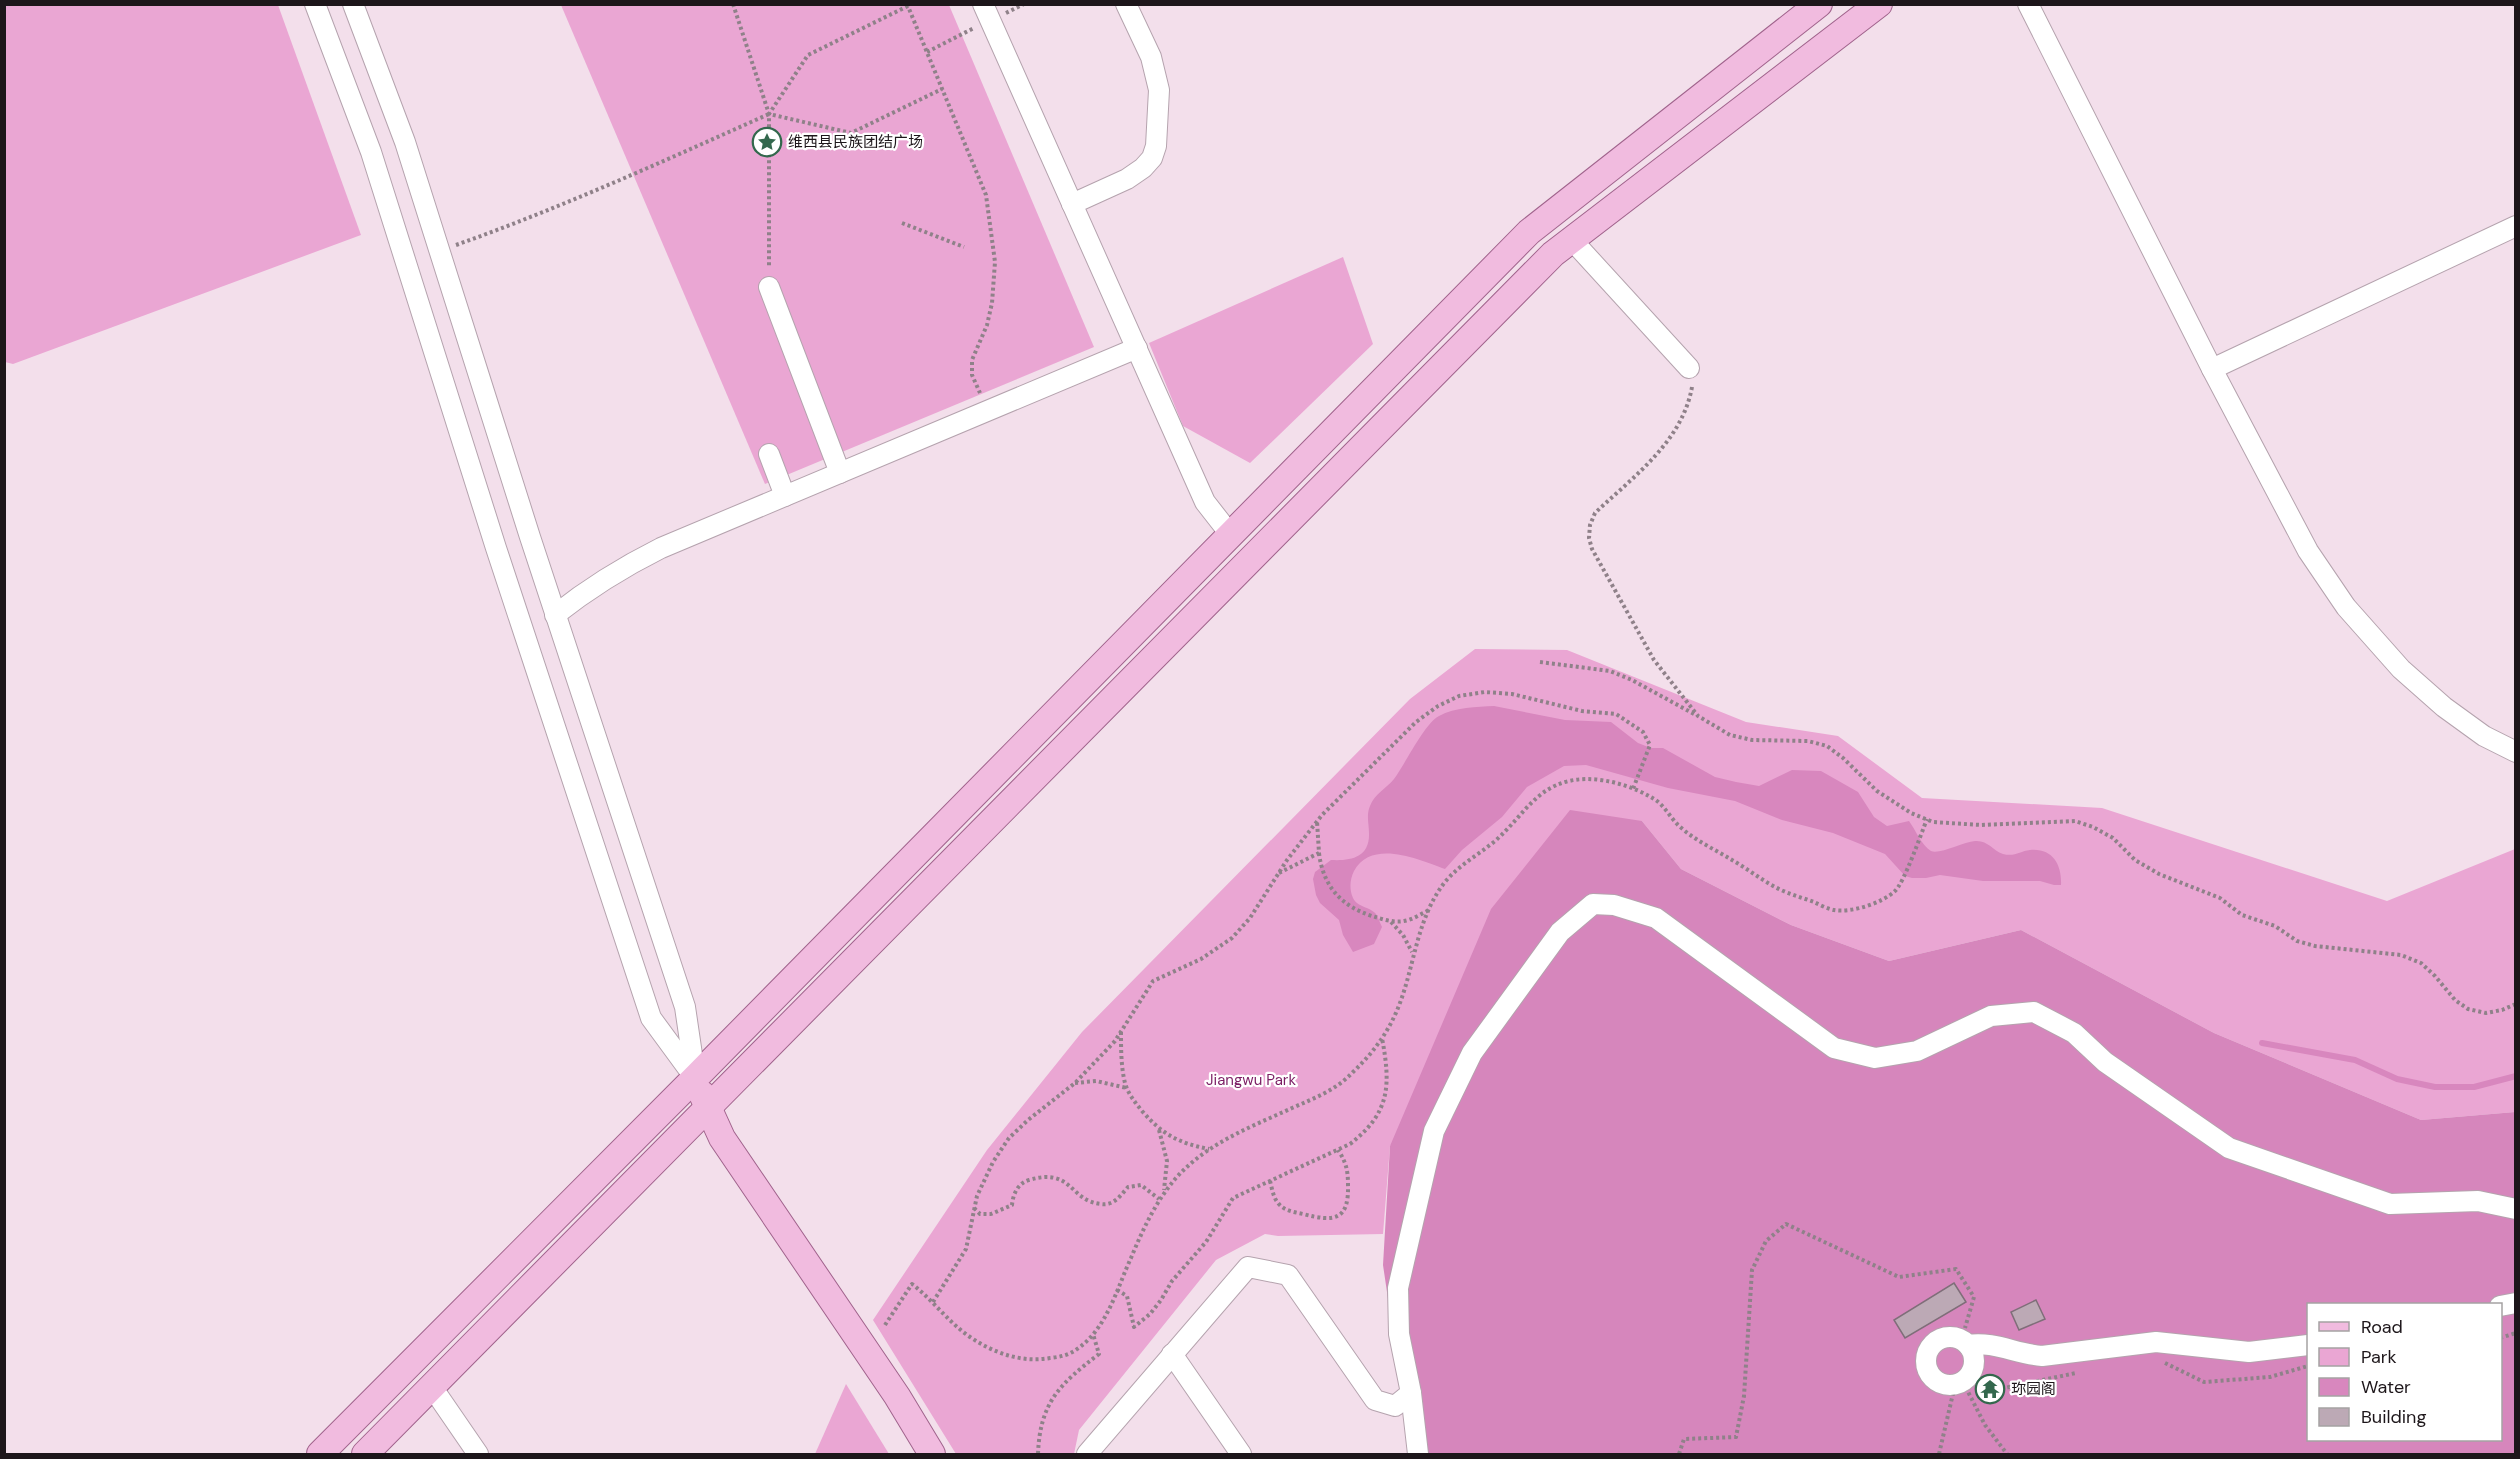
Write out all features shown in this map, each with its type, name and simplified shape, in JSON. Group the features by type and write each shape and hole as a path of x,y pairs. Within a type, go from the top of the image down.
{"main road":[{"path":"320,1455 695,1078 1528,232 1819,4"},
{"path":"365,1455 1553,254 1879,4"},
{"path":"695,1078 722,1138 897,1396 932,1455"}],"street":[{"path":"315,4 371,152 500,560 651,1018 695,1078"},
{"path":"353,4 405,142 555,615 685,1007 695,1078"},
{"path":"983,4 1205,502 1230,534"},
{"path":"1072,204 1127,179 1143,168 1152,158 1156,146 1159,90 1151,57 1126,4"},
{"path":"2028,4 2212,369 2308,550 2346,607 2401,669 2444,707 2484,736 2516,752"},
{"path":"2212,369 2516,226"},
{"path":"1571,238 1689,368"},
{"path":"769,287 840,473"},
{"path":"555,615 588,589 623,567 785,496 1137,348"},
{"path":"770,454 785,496"},
{"path":"1418,1455 1411,1393 1399,1334 1398,1288 1434,1131 1472,1053 1560,932 1593,904 1614,905 1656,918 1834,1048 1875,1058 1906,1053 1917,1051 1991,1016 2034,1012 2074,1033 2105,1062 2229,1148 2390,1204 2478,1201 2516,1209"},
{"path":"1087,1455 1248,1267 1288,1275 1375,1400 1395,1406 1411,1393"},
{"path":"1965,1342 1974,1361 1962,1381 1947,1385 1932,1377 1928,1370 1927,1353 1931,1346 1945,1338 1965,1342 1985,1342 2014,1352 2042,1356 2156,1342 2249,1352 2307,1346"},
{"path":"1172,1354 1241,1455"},
{"path":"432,1387 478,1455"}],"path":[{"path":"733,4 769,114 769,287"},
{"path":"439,251 507,227 769,114 808,55 908,5 986,195 995,262 992,303 987,325 972,360 972,375 987,411"},
{"path":"927,52 956,37"},
{"path":"769,114 851,133 942,89"},
{"path":"902,224 963,247"},
{"path":"1689,368 1692,387 1686,409 1668,444 1595,513 1590,525 1589,538 1592,549 1654,660 1698,716"},
{"path":"1540,662 1610,671 1632,680 1730,735 1752,740 1808,741 1827,746 1877,791 1911,813 1927,819 1950,824 1981,825 2075,821 2093,827 2113,838 2135,860 2159,874 2220,898 2242,915 2275,926 2297,941 2315,946 2401,955 2421,963 2456,1000 2468,1009 2486,1013 2516,1004"},
{"path":"933,1302 966,1249 974,1208 993,1162 1009,1138 1075,1083 1115,1041 1153,981 1201,959 1232,938 1250,918 1278,873 1317,821 1416,722 1438,706 1459,696 1485,692 1512,694 1582,711 1616,714 1642,732 1650,745 1633,789"},
{"path":"885,1325 912,1284 933,1302 944,1316 970,1337 1017,1359 1040,1360 1064,1356 1078,1348 1093,1334 1112,1304 1162,1193 1181,1172 1232,1135 1333,1090 1352,1074 1383,1038 1397,1010 1412,954 1430,909 1444,883 1462,865 1494,842 1528,804 1547,789 1566,782 1586,779 1633,789 1658,801 1678,825 1707,847 1779,889 1834,910 1852,909 1875,902 1897,890 1927,819"},
{"path":"1317,821 1319,853 1325,877 1338,898 1351,908 1390,921 1404,921 1430,909"},
{"path":"1278,873 1319,853"},
{"path":"1390,921 1403,935 1412,954"},
{"path":"1120,1031 1127,1089 1158,1130 1167,1161 1162,1193"},
{"path":"1118,1290 1128,1296 1134,1327 1150,1314 1172,1281 1206,1242 1233,1198 1338,1150 1364,1133 1376,1120 1387,1084 1383,1038"},
{"path":"1075,1083 1096,1081 1127,1089"},
{"path":"1158,1130 1186,1143 1210,1149"},
{"path":"1270,1181 1275,1200 1286,1210 1322,1219 1336,1216 1347,1207 1349,1200 1348,1170 1338,1150"},
{"path":"974,1208 980,1214 991,1214 1012,1205 1013,1196 1023,1181 1040,1177 1055,1177 1069,1183 1080,1196 1101,1204 1116,1201 1128,1187 1141,1185 1159,1199"},
{"path":"1679,1455 1684,1439 1736,1437 1744,1396 1752,1270 1766,1241 1786,1224 1899,1277 1956,1269 1974,1297 1965,1342"},
{"path":"1038,1455 1042,1422 1049,1403 1059,1388 1099,1354 1093,1334"},
{"path":"2160,1360 2204,1382 2270,1377 2307,1366"},
{"path":"1962,1381 1995,1390 2086,1371"},
{"path":"1940,1455 1962,1381"},
{"path":"1962,1381 1985,1425 2007,1455"}],"green space":[{"path":"5,4 278,5 361,235 13,364 5,362"},
{"path":"561,5 949,5 1094,347 765,484"},
{"path":"1343,257 1373,344 1250,463 1183,426 1149,343"},
{"name":"Jiangwu Park","path":"1475,649 1567,650 1746,722 1838,736 1922,798 2102,808 2387,901 2515,849 2515,1112 2421,1120 2214,1033 2021,930 1889,961 1791,925 1681,869 1642,821 1390,1146 1383,1234 1278,1236 1265,1234 1216,1260 1079,1430 1074,1454 956,1454 873,1320 987,1150 1082,1032 1410,699"},
{"path":"846,1384 889,1454 815,1454"}],"shaded area":[{"path":"1570,810 1642,821 1681,869 1791,925 1889,961 2021,930 2214,1033 2421,1120 2515,1112 2515,1454 1411,1454 1383,1265 1390,1146 1491,909"}],"water":[{"path":"1494,706 1565,720 1611,722 1638,743 1651,748 1663,748 1715,777 1736,782 1759,786 1792,770 1821,771 1858,792 1874,817 1887,826 1909,821 1931,851 1940,851 1975,841 1983,842 2007,855 2038,850 2050,855 2058,865 2061,885 2040,881 1983,881 1940,875 1912,878 1905,876 1885,854 1833,833 1782,820 1735,801 1668,788 1586,765 1564,766 1527,787 1502,817 1462,850 1445,869 1397,854 1372,855 1362,861 1352,877 1352,895 1358,904 1376,914 1382,927 1374,944 1353,952 1343,935 1339,920 1320,903 1316,895 1313,879 1315,872 1331,860 1345,860 1358,856 1366,848 1369,833 1368,813 1372,802 1394,779 1433,720 1452,711"}],"building":[{"path":"1954,1283 1966,1302 1905,1338 1894,1320"},
{"path":"2036,1300 2045,1319 2019,1330 2011,1312"}],"waterway":[{"path":"2262,1043 2355,1060 2397,1079 2435,1087 2474,1087 2516,1076"}],"place":[{"name":"维西县民族团结广场","path":"767,142"},
{"name":"珎园阁","path":"1990,1389"}]}
